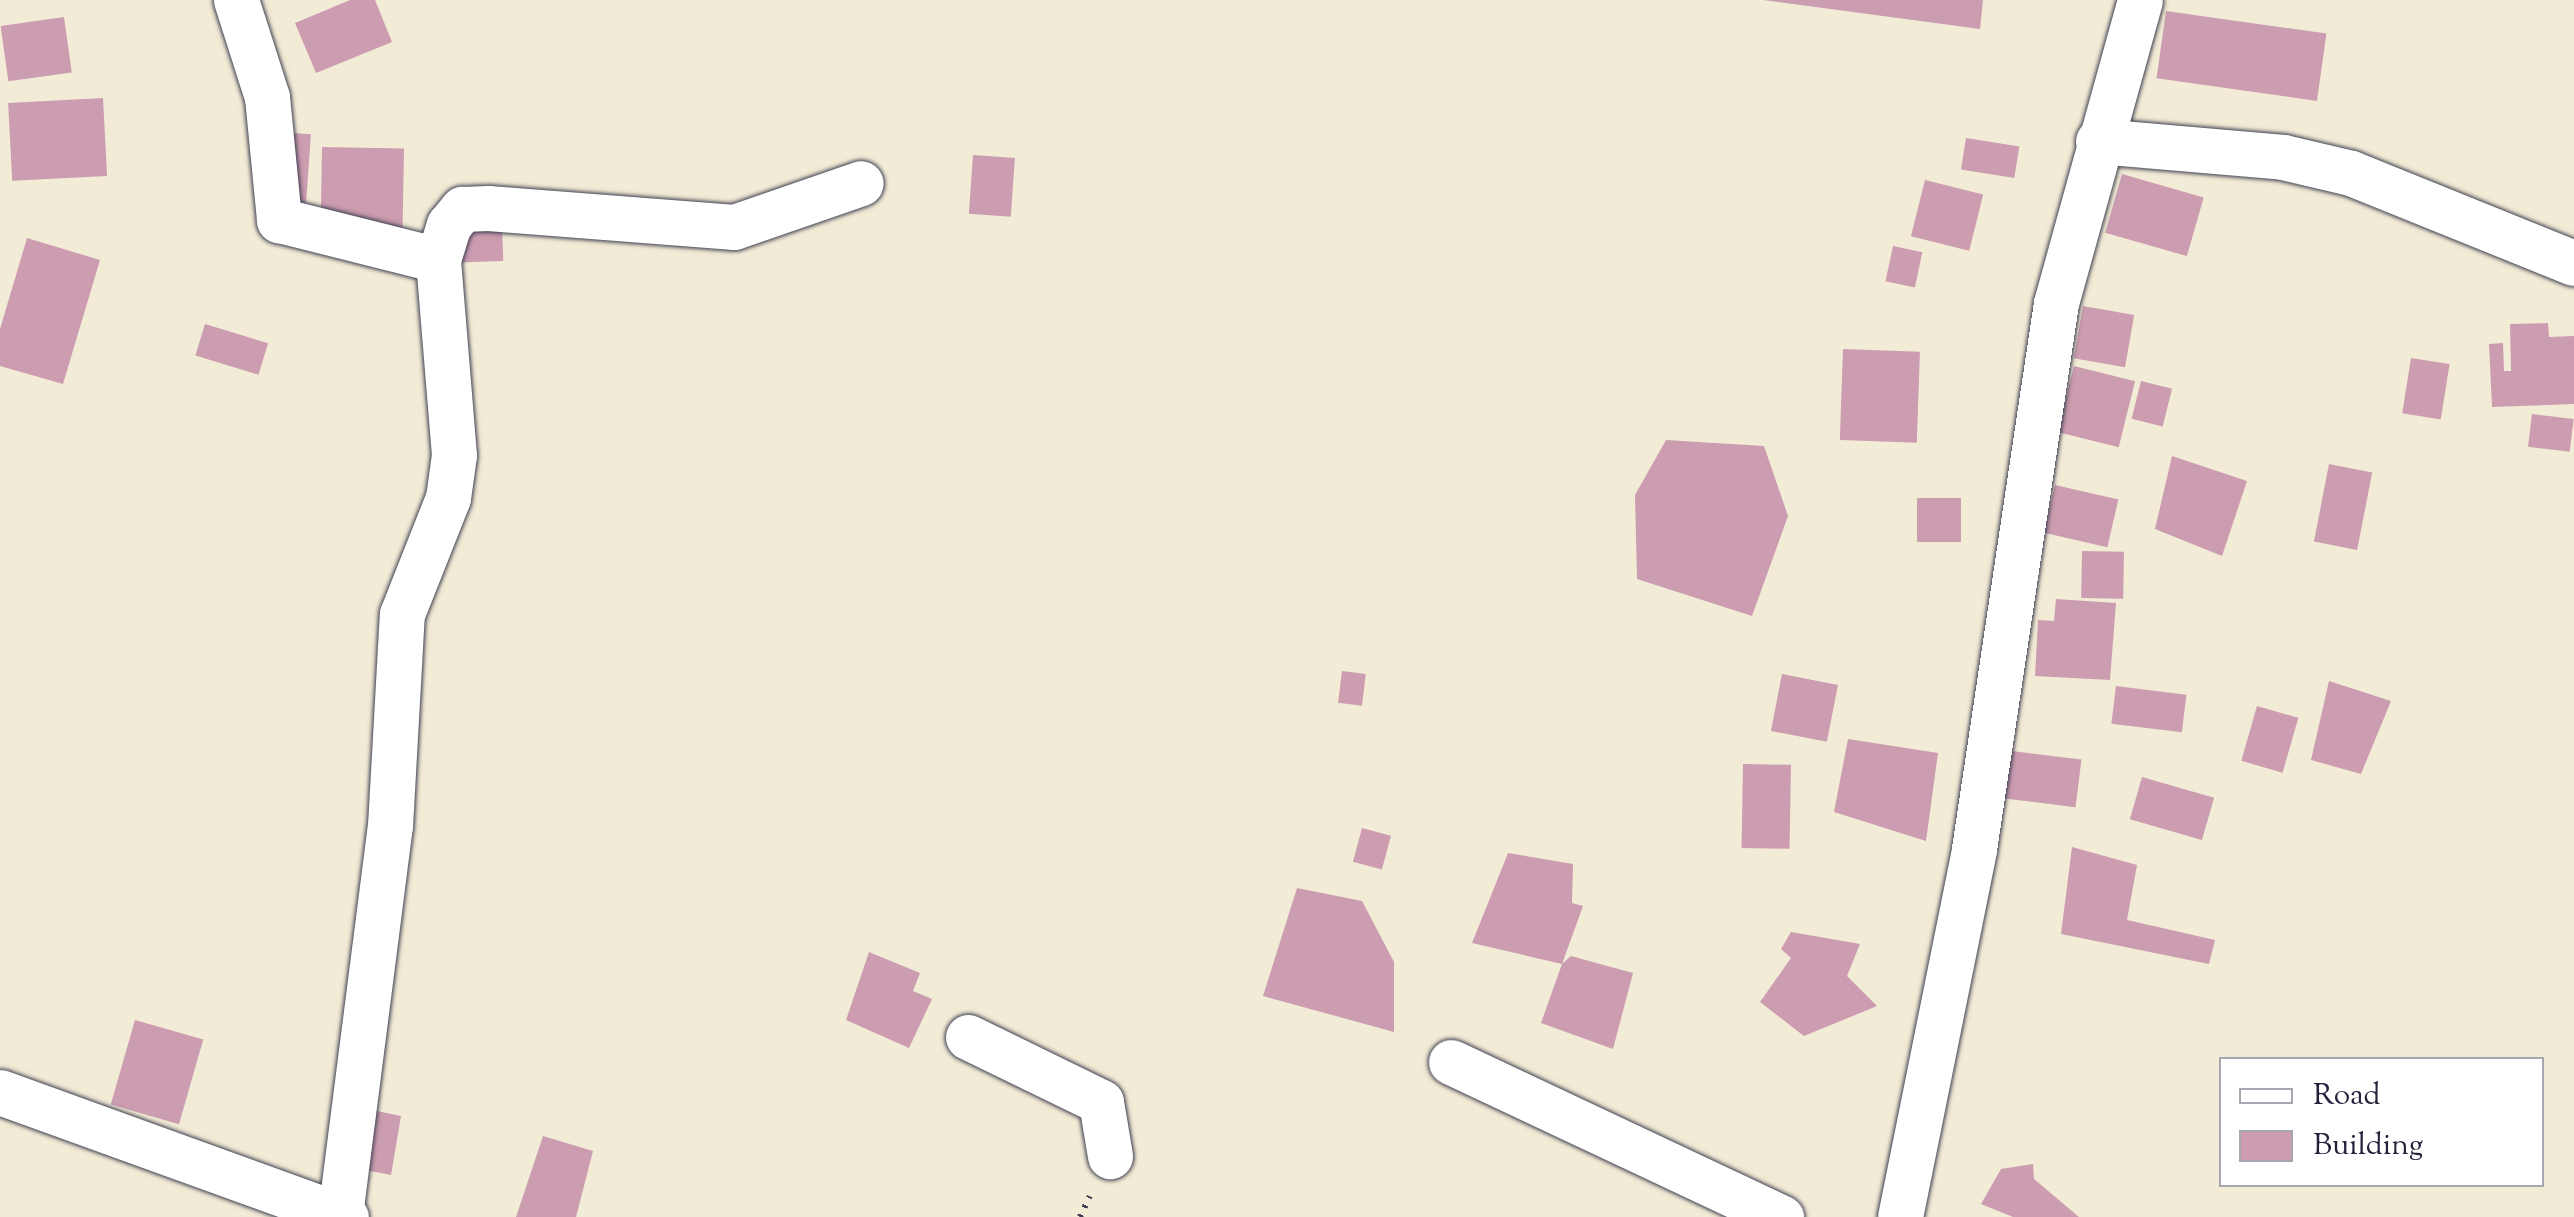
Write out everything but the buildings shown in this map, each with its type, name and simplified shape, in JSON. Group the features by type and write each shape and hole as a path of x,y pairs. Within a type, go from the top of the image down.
{"street":[{"path":"236,0 267,96 279,220 438,260"},
{"path":"1900,1217 1974,849 2023,479 2098,141 2140,0"},
{"path":"2098,141 2283,157 2351,174 2574,264"},
{"path":"0,1092 343,1216 390,826 402,614 448,498 454,455 438,260 462,209 734,227 861,183"},
{"path":"968,1038 1101,1102 1110,1156"},
{"path":"1451,1062 1781,1217"}]}
